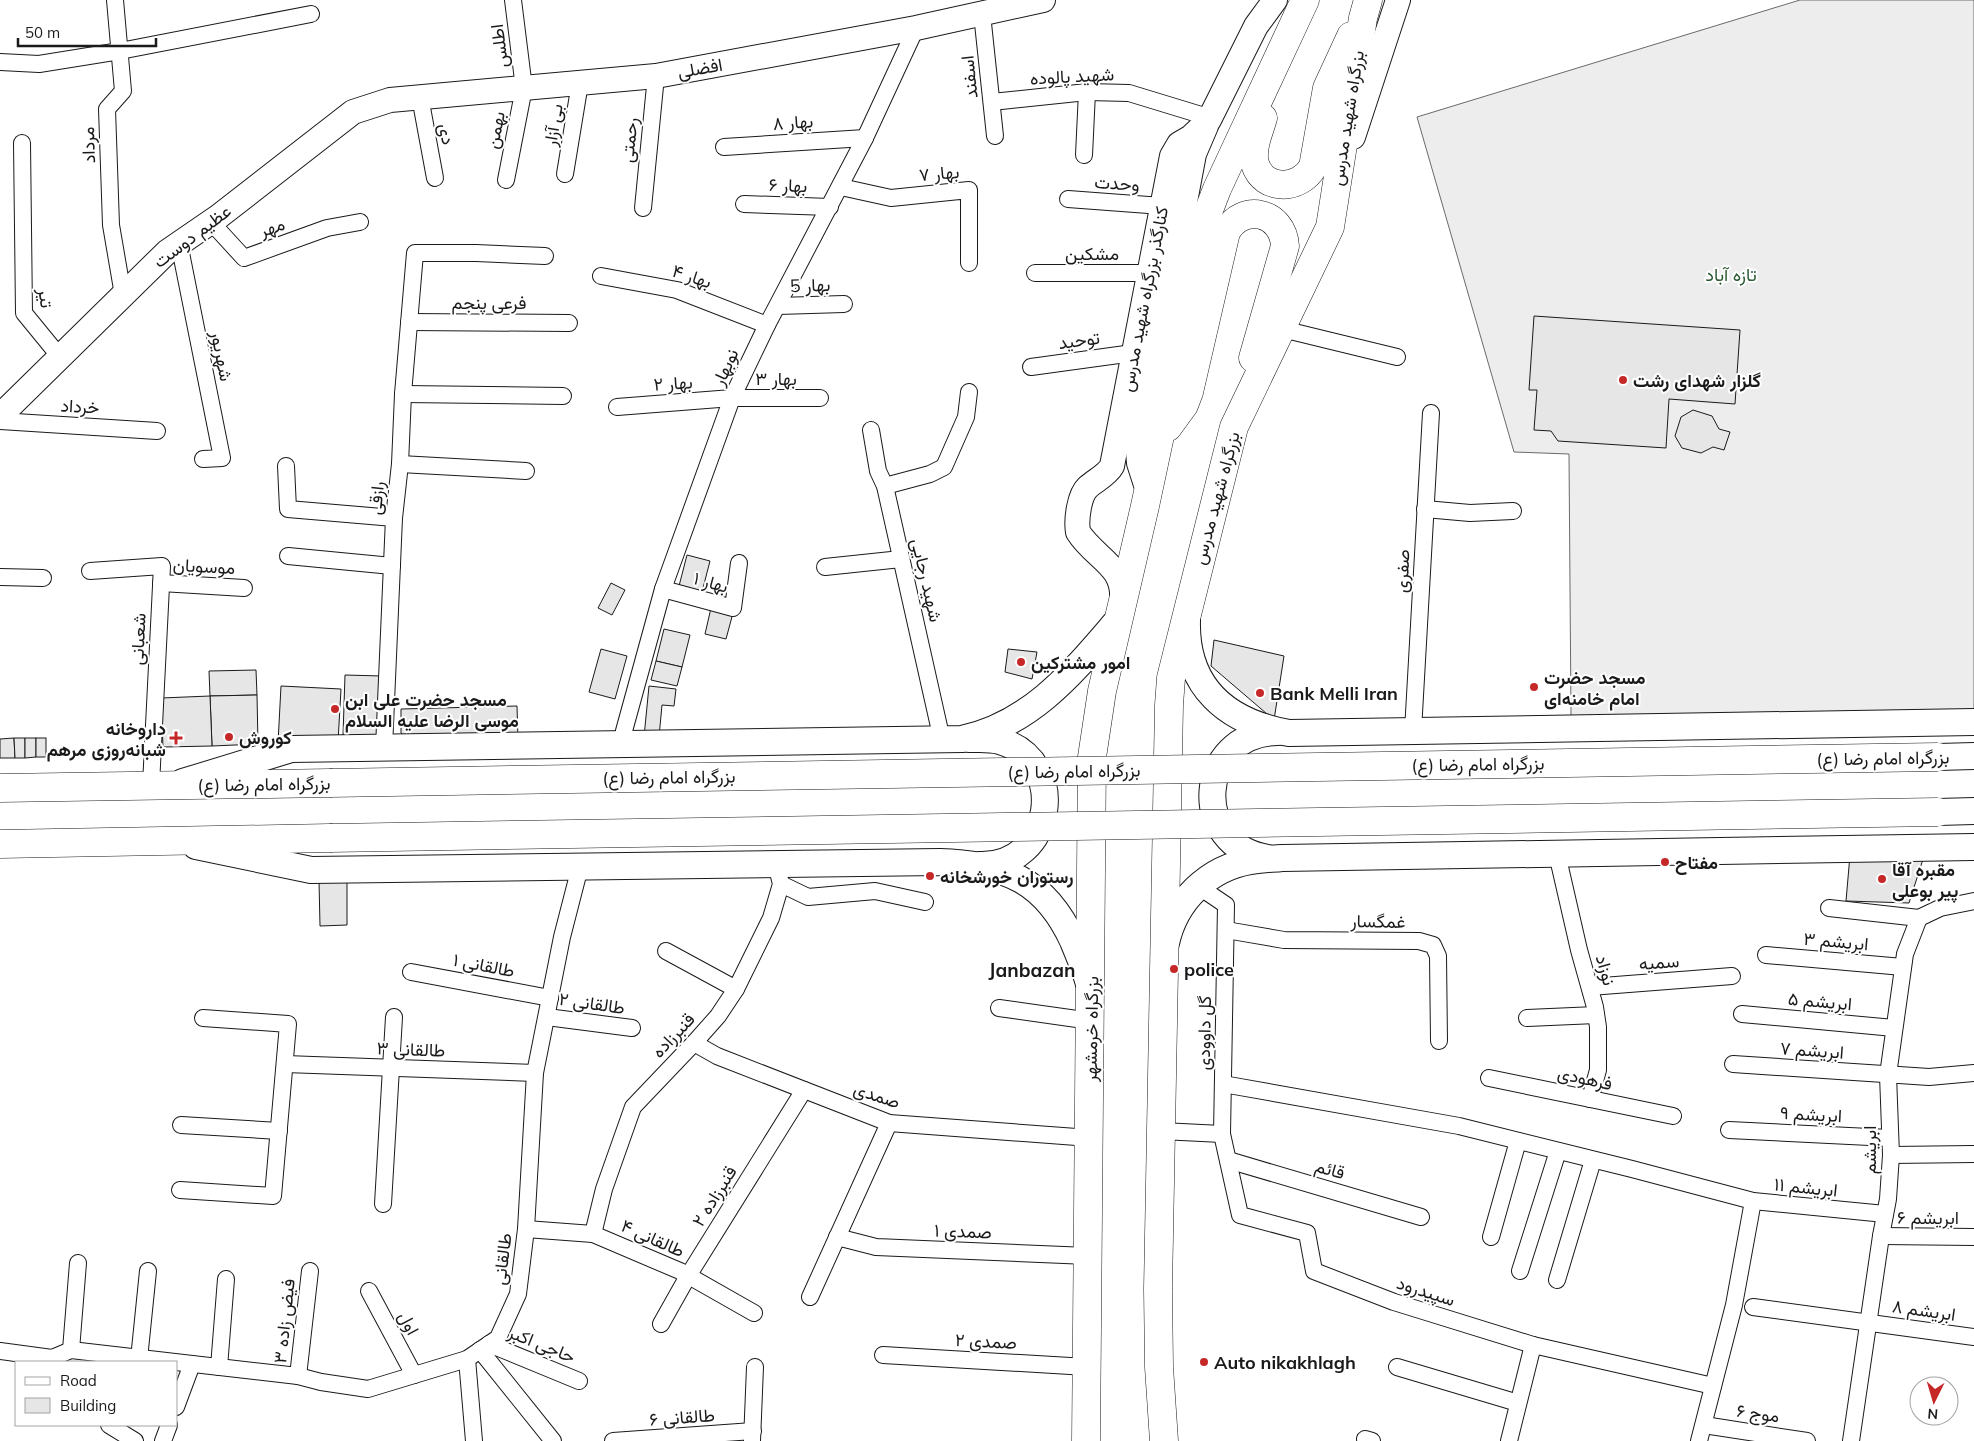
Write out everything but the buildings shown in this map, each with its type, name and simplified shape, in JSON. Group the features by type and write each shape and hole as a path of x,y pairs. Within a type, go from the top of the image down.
{"highway":[{"path":"1120,611 1209,209 1305,0"},
{"path":"1285,44 1254,153 1255,164 1260,173 1273,183 1283,186 1303,180 1313,167 1328,83 1367,2"},
{"name":"بزرگراه شهید مدرس","path":"1164,957 1170,696 1173,668 1229,441 1237,420 1328,232 1367,2"},
{"path":"1159,441 1184,405 1189,392 1226,232 1236,220 1245,215 1256,214 1266,216 1278,226 1283,235 1285,246 1229,441"},
{"name":"بزرگراه خرمشهر","path":"1086,1441 1092,757 1100,702 1120,611"},
{"name":"بزرگراه امام رضا (ع)","path":"0,788 1938,757"},
{"path":"0,844 1938,812"},
{"path":"1164,957 1158,1289 1159,1367 1164,1441"},
{"path":"1150,1441 1158,1289"}],"main road":[{"path":"1191,597 1187,623 1189,648 1196,671 1206,688 1220,704 1235,716 1253,724 1286,733"},
{"name":"بزرگراه امام رضا (ع)","path":"162,785 291,749 949,740 984,732 1035,705 1064,682 1120,611"},
{"name":"بزرگراه امام رضا (ع)","path":"1286,733 1974,722"},
{"path":"1286,733 1256,735 1233,748 1217,769 1212,783 1216,819 1231,840 1243,850 1263,858 1974,847"},
{"path":"174,841 311,870 580,867 778,874 940,862 986,865 1001,862 1024,849 1040,828 1046,798 1039,773 1018,749 994,740 949,740"},
{"name":"بزرگراه امام رضا (ع)","path":"1938,757 1974,756"},
{"path":"1938,812 1974,811"},
{"path":"1164,957 1166,941 1172,922 1182,905 1198,886 1214,874 1232,866 1251,860 1280,858"},
{"path":"970,864 1000,871 1017,878 1031,885 1048,900 1062,919 1087,975 1091,1008"}],"street":[{"name":"مرداد","path":"115,0 123,91 108,109 111,226 123,295"},
{"name":"اطلس","path":"514,0 524,88"},
{"name":"افضلی","path":"353,112 390,100 656,76 916,28 1043,0"},
{"path":"1256,26 1266,0"},
{"name":"کنارگذر بزرگراه شهید مدرس","path":"1120,611 1123,589 1119,576 1080,535 1077,527 1081,501 1085,491 1108,472 1112,466 1174,150 1181,142 1194,135 1211,118 1256,26 1275,0"},
{"path":"1335,193 1398,0"},
{"path":"0,62 39,64 120,51 311,14"},
{"name":"اسفند","path":"982,14 995,136"},
{"name":"نوبهار","path":"623,744 624,731 663,590 732,398 767,325 841,187 916,28"},
{"name":"رحمتی","path":"643,208 656,76"},
{"name":"بی آزار","path":"565,174 580,83"},
{"name":"بهمن","path":"506,180 524,88"},
{"path":"1084,155 1086,92"},
{"name":"شهید پالوده","path":"992,102 1086,92 1129,93 1211,118"},
{"name":"دی","path":"420,97 435,178"},
{"name":"عظیم دوست","path":"0,416 167,252 210,222 353,112"},
{"path":"1148,491 1139,462 1138,451 1194,154 1211,118"},
{"name":"بهار ۸","path":"724,147 865,138"},
{"name":"تیر","path":"22,143 24,313 60,357"},
{"name":"بهار ۷","path":"841,187 891,198 969,190 969,263"},
{"name":"وحدت","path":"1068,199 1162,206"},
{"name":"بهار ۶","path":"744,204 830,207"},
{"name":"مهر","path":"210,222 244,258 327,228 360,222"},
{"name":"شهریور","path":"179,243 222,458 202,459"},
{"name":"رازقی","path":"384,748 394,518 400,464 403,394 414,253 545,256"},
{"name":"مشکین","path":"1035,273 1149,273"},
{"name":"بهار ۴","path":"601,276 677,290 767,325"},
{"name":"بهار 5","path":"778,306 844,304"},
{"name":"فرعی پنجم","path":"409,322 569,323"},
{"path":"1282,329 1397,357"},
{"name":"توحید","path":"1031,367 1134,353"},
{"path":"885,486 930,474 944,467 966,417 969,392"},
{"path":"403,394 563,396"},
{"name":"بهار ۳","path":"732,398 820,398"},
{"name":"بهار ۲","path":"617,407 732,398"},
{"name":"صفری","path":"1413,731 1431,413"},
{"name":"خرداد","path":"0,421 157,431"},
{"name":"شهید رجایی","path":"871,430 878,471 885,486 901,558 949,740"},
{"path":"400,464 526,471"},
{"path":"286,466 288,508 394,518"},
{"path":"1426,509 1470,513 1513,511"},
{"path":"288,556 392,566"},
{"path":"825,567 901,558"},
{"name":"بهار ۱","path":"663,590 733,608 739,563"},
{"name":"شعبانی","path":"90,571 162,566 162,785"},
{"path":"0,577 43,578"},
{"name":"موسویان","path":"161,583 244,588"},
{"name":"نوزاد","path":"1558,854 1598,1027 1598,1070 1590,1099"},
{"name":"طالقانی","path":"479,1351 498,1338 518,1294 526,1229 535,1073 562,938 580,867"},
{"path":"778,874 808,897 874,891 925,902"},
{"name":"قنبرزاده","path":"593,1234 604,1189 632,1107 718,1016 736,989 771,918 778,874"},
{"name":"گل داوودی","path":"1198,886 1226,905 1222,1134"},
{"path":"1829,908 1919,918 1940,908 1974,901"},
{"name":"ابریشم","path":"1851,1441 1885,1214 1891,1155 1888,1075 1894,1028 1905,954 1919,918"},
{"name":"غمگسار","path":"1226,930 1284,940 1418,941 1433,945 1438,956 1439,1041"},
{"path":"666,951 736,989"},
{"name":"ابریشم ۳","path":"1766,955 1903,967"},
{"name":"طالقانی ۱","path":"411,972 550,998"},
{"name":"سمیه","path":"1590,987 1732,976"},
{"path":"999,1008 1091,1008"},
{"name":"ابریشم ۵","path":"1742,1014 1894,1028"},
{"path":"1527,1018 1596,1015"},
{"path":"383,1204 394,1017"},
{"name":"طالقانی ۲","path":"547,1017 632,1028"},
{"path":"180,1190 273,1196 288,1024 203,1018"},
{"name":"صمدی","path":"694,1043 717,1056 889,1123 1090,1138"},
{"name":"طالقانی ۳","path":"285,1064 535,1073"},
{"name":"ابریشم ۷","path":"1733,1064 1929,1077 1974,1074"},
{"name":"فرهودی","path":"1489,1078 1673,1116"},
{"path":"1223,1084 1459,1126 1753,1201 1734,1304 1701,1433"},
{"name":"قنبرزاده ۲","path":"660,1324 804,1090"},
{"path":"810,1297 889,1123"},
{"path":"181,1124 279,1131"},
{"name":"ابریشم ۹","path":"1729,1130 1890,1138"},
{"path":"1161,1131 1222,1134"},
{"name":"سپیدرود","path":"1222,1134 1240,1215 1307,1232 1314,1271 1394,1302 1533,1345 1713,1386"},
{"path":"1491,1237 1518,1141"},
{"path":"1520,1270 1558,1151"},
{"path":"1891,1155 1974,1154"},
{"name":"قائم","path":"1228,1160 1421,1217"},
{"path":"1557,1280 1593,1160"},
{"name":"ابریشم ۱۱","path":"1753,1201 1885,1214"},
{"name":"طالقانی ۴","path":"526,1229 593,1234 688,1276 754,1313"},
{"name":"ابریشم ۶","path":"1881,1236 1974,1237"},
{"name":"صمدی ۱","path":"837,1237 876,1247 1088,1256"},
{"path":"71,1350 78,1263"},
{"path":"139,1359 148,1271"},
{"name":"فیض زاده ۳","path":"298,1376 310,1271"},
{"path":"219,1367 226,1279"},
{"name":"اول","path":"369,1291 414,1375"},
{"name":"ابریشم ۸","path":"1753,1307 1974,1337"},
{"path":"1509,1441 1533,1345"},
{"path":"0,1351 52,1358 71,1350 160,1361"},
{"path":"178,1363 298,1376 321,1382 368,1389 414,1375 479,1351"},
{"path":"474,1441 479,1351"},
{"path":"479,1351 553,1441"},
{"name":"حاجی اکبر","path":"479,1351 579,1381"},
{"name":"صمدی ۲","path":"883,1355 1087,1367"},
{"path":"178,1402 192,1364"},
{"path":"752,1436 755,1367"},
{"path":"1397,1367 1518,1403"},
{"path":"111,1426 135,1441"},
{"path":"163,1441 169,1426"},
{"name":"موج ۶","path":"1701,1433 1807,1441"},
{"name":"طالقانی ۶","path":"613,1441 752,1436"}],"shaded area":[{"name":"تازه آباد","path":"1800,0 1974,0 1974,712 1571,717 1569,454 1514,452 1417,117"}],"place":[{"name":"گلزار شهدای رشت","path":"1623,380"},
{"name":"امور مشترکین","path":"1021,662"},
{"name":"مسجد حضرت امام خامنه‌ای","path":"1534,687"},
{"name":"Bank Melli Iran","path":"1260,693"},
{"name":"مسجد حضرت علی ابن موسی الرضا علیه السلام","path":"335,709"},
{"name":"کوروش","path":"229,737"},
{"name":"داروخانه شبانه‌روزی مرهم","path":"176,738"},
{"name":"مفتاح","path":"1665,862"},
{"name":"رستوران خورشخانه","path":"930,876"},
{"name":"مقبره آقا پیر بوعلی","path":"1882,879"},
{"name":"police","path":"1174,969"},
{"name":"Auto nikakhlagh","path":"1204,1362"}],"district":[{"name":"Janbazan","path":"1032,970"}]}
